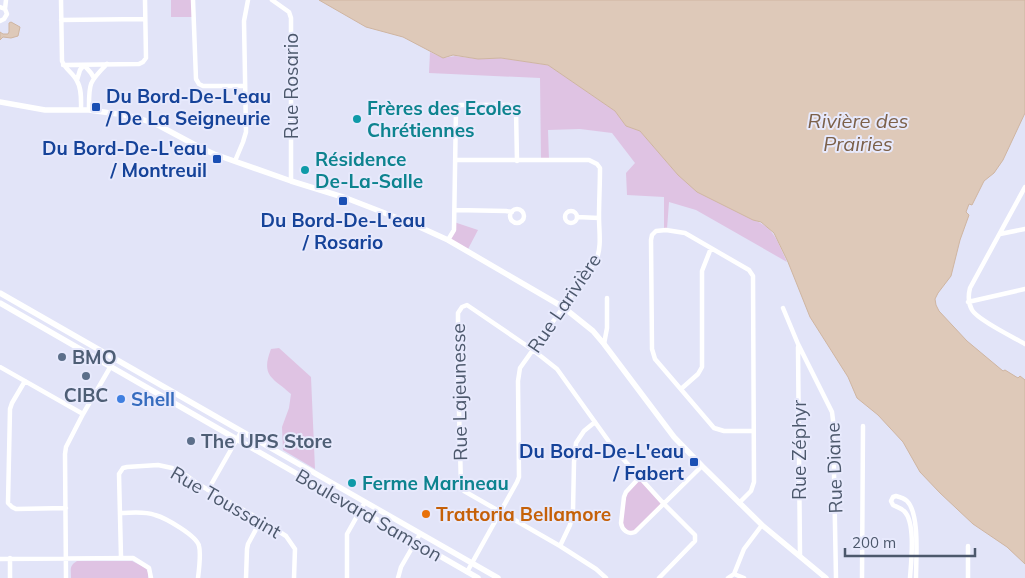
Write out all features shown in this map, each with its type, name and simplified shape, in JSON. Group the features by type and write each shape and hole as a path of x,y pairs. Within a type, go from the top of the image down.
{"street":[{"path":"0,21 4,20 7,16 2,8 6,0"},
{"path":"61,0 62,61 63,65 77,80 82,110"},
{"path":"63,65 139,64 143,62 146,58 145,0"},
{"path":"194,0 196,79 203,86 245,86"},
{"path":"235,161 246,132 244,21 248,0"},
{"name":"Rue Rosario","path":"272,0 289,12 291,18 291,181"},
{"path":"61,20 145,19"},
{"path":"89,110 89,90 94,78 107,64"},
{"path":"84,65 94,78"},
{"path":"77,80 80,70 84,65"},
{"path":"0,102 45,110 89,110 141,119 156,124 199,147 291,181 359,202 448,240 563,307 593,331 674,437 762,525 826,578"},
{"path":"448,240 454,230 456,109 460,105 509,105 516,110 517,161"},
{"name":"Rue Larivière","path":"455,160 589,160 598,164 600,168 599,255 520,368 518,381 518,477 515,487 467,572"},
{"path":"1025,187 970,288 968,302 978,317 1025,344"},
{"path":"455,210 512,212"},
{"path":"577,217 599,218"},
{"path":"1000,234 1025,228"},
{"path":"739,503 751,491 754,482 752,276 749,270 685,233 656,230 651,240 652,349 654,359 714,428 724,431 753,431"},
{"path":"681,389 698,374 702,367 702,271 711,248"},
{"path":"968,302 1025,289"},
{"name":"Boulevard Samson","path":"0,293 498,578"},
{"path":"604,344 607,328 607,298"},
{"name":"Boulevard Samson","path":"0,303 478,578"},
{"name":"Rue Lajeunesse","path":"606,578 596,569 560,546 461,488 458,313 462,307 467,305 533,350 557,369 615,450 695,535 695,541 659,578"},
{"name":"Rue Diane","path":"782,308 832,412 836,578"},
{"name":"Rue Zéphyr","path":"798,344 800,556"},
{"path":"66,578 66,447 116,359"},
{"path":"0,367 84,414"},
{"path":"25,381 10,410 8,503 16,509 66,508"},
{"path":"560,546 570,525 573,511 576,443 584,431 595,422"},
{"path":"862,578 863,426"},
{"path":"208,490 241,432"},
{"name":"Rue Toussaint","path":"121,557 119,474 127,467 158,465 183,473 198,484 286,536 294,548 294,578"},
{"path":"640,478 624,496 621,523 628,533 632,534 702,466"},
{"path":"896,496 908,502 915,518 916,578 910,578 911,537 909,520 903,510 893,506 891,501 896,496"},
{"path":"347,578 347,534 364,502"},
{"path":"120,513 156,515 183,529 195,538 199,546 198,578"},
{"path":"246,578 248,544 261,520"},
{"path":"728,578 734,574 744,549 762,525"},
{"path":"398,578 401,567 420,534"},
{"path":"968,546 968,578"},
{"path":"10,558 10,578"},
{"path":"0,559 133,558 148,566 151,578"},
{"path":"734,574 744,578"}],"shaded area":[{"path":"171,0 193,0 194,17 171,17"},
{"path":"430,52 443,58 455,56 478,59 501,58 548,65 615,111 626,126 640,131 678,175 697,192 760,223 771,231 787,262 696,210 669,202 667,229 664,228 664,197 627,195 626,173 635,163 612,133 580,129 548,130 549,160 541,160 540,78 429,73"},
{"path":"454,222 478,230 467,251 448,240 454,230"},
{"path":"279,348 311,377 315,469 283,450 282,427 289,408 291,394 270,376 267,366 271,349"},
{"path":"639,478 663,503 631,534 621,527 624,497"},
{"path":"77,561 132,561 146,568 148,578 71,578 72,566"}],"water":[{"name":"Rivière des Prairies","path":"319,0 1025,0 1025,113 1003,160 994,173 984,181 972,205 969,204 966,212 969,215 960,240 951,276 935,299 939,311 967,341 1003,371 1005,370 1018,378 1020,376 1025,380 1025,564 1007,547 973,524 940,493 920,472 903,442 878,415 857,398 848,377 810,317 774,233 761,222 753,220 697,192 678,175 640,131 626,126 615,111 548,65 501,58 478,59 453,55 443,58 403,37 366,27"},
{"path":"11,22 20,27 18,36 11,38 3,37 0,40 0,32 8,34 9,23"}],"place":[{"name":"Du Bord-De-L'eau / De La Seigneurie","path":"96,107"},
{"name":"Frères des Ecoles Chrétiennes","path":"357,119"},
{"name":"Du Bord-De-L'eau / Montreuil","path":"217,159"},
{"name":"Résidence De-La-Salle","path":"305,170"},
{"name":"Du Bord-De-L'eau / Rosario","path":"343,201"},
{"name":"BMO","path":"62,357"},
{"name":"CIBC","path":"86,376"},
{"name":"Shell","path":"121,399"},
{"name":"The UPS Store","path":"191,441"},
{"name":"Du Bord-De-L'eau / Fabert","path":"694,462"},
{"name":"Ferme Marineau","path":"352,483"},
{"name":"Trattoria Bellamore","path":"426,514"}]}
